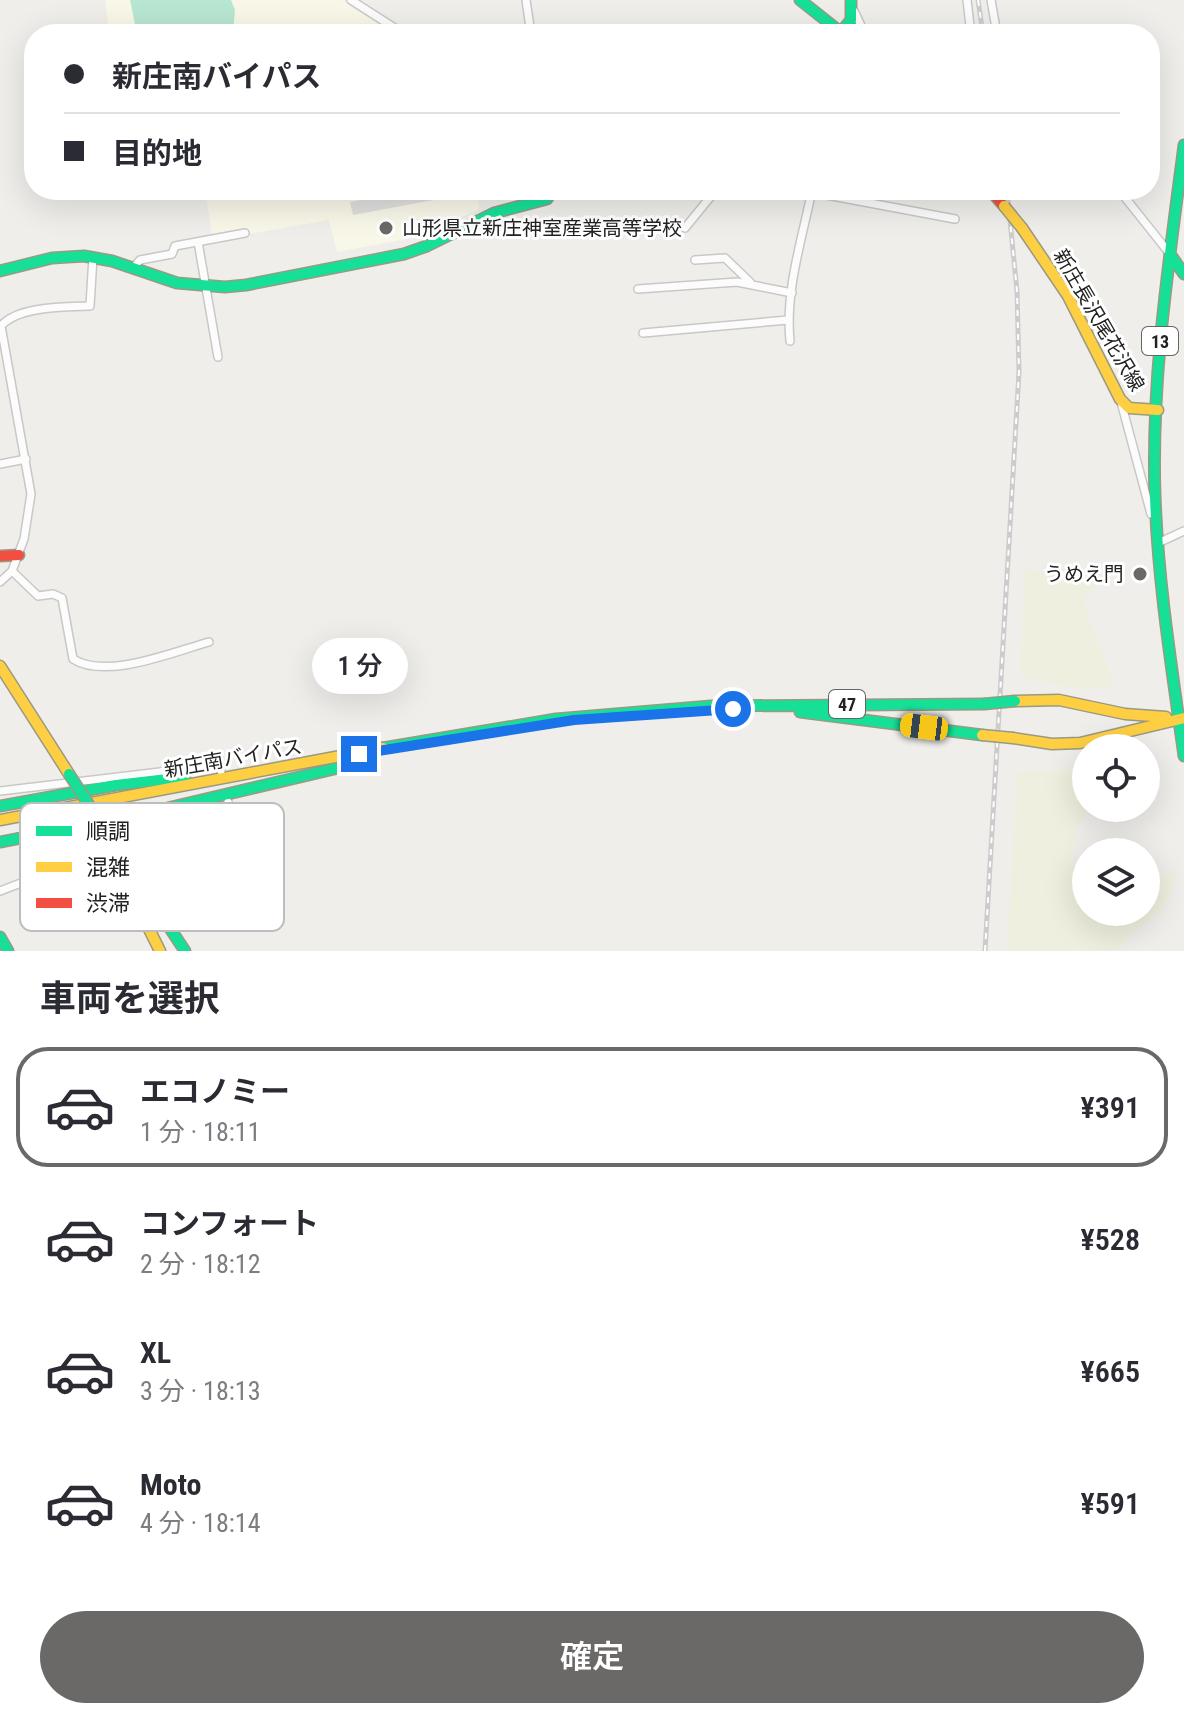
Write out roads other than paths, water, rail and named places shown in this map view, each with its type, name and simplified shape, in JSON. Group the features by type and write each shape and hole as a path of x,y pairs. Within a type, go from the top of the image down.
{"main road":[{"path":"800,0 829,24"},
{"path":"848,24 851,20 852,4"},
{"name":"13","path":"1184,145 1161,335 1158,410 1158,541 1184,756"},
{"path":"0,271 57,256 93,257 170,280 221,287 246,285 404,254 494,213 543,200"},
{"name":"新庄長沢尾花沢線","path":"999,200 1022,228 1068,296 1120,399 1129,408 1158,410"},
{"path":"1170,254 1184,274"},
{"path":"0,556 19,555"},
{"path":"0,666 85,803"},
{"name":"47","path":"480,732 711,708 1059,700 1140,716 1181,718"},
{"name":"47","path":"711,708 794,712 1052,744 1080,743 1181,718"},
{"path":"0,806 116,785 238,771 384,744 480,732"},
{"path":"187,803 480,732"},
{"name":"新庄南バイパス","path":"92,803 480,732"},
{"name":"新庄南バイパス","path":"0,820 20,816"},
{"path":"0,843 20,839"},
{"path":"151,931 160,951"},
{"path":"173,931 187,951"},
{"path":"0,937 8,951"}],"street":[{"path":"351,0 388,24"},
{"path":"526,0 530,24"},
{"path":"967,0 970,24"},
{"path":"991,0 995,24"},
{"path":"852,4 861,24"},
{"path":"685,228 708,200"},
{"path":"790,341 788,320 810,200"},
{"path":"858,200 955,219"},
{"path":"1127,200 1170,254"},
{"path":"133,268 140,260 172,254 175,246 245,233"},
{"path":"198,242 218,357"},
{"path":"0,582 12,571 19,555 31,508 30,479 1,326 8,318 51,307 90,306 93,257"},
{"path":"695,260 725,258 752,283"},
{"path":"638,289 737,282 792,293"},
{"path":"643,333 788,320"},
{"path":"1120,399 1158,541 1184,531"},
{"path":"0,464 26,459"},
{"path":"12,571 34,594 53,594 62,598 73,659 81,665 109,669 209,642"},
{"path":"0,791 160,772 219,758 221,771"},
{"path":"0,891 20,883"}],"railway":[{"path":"978,0 982,24"},
{"path":"985,951 1019,372 1017,291 1008,200"}],"place":[{"name":"山形県立新庄神室産業高等学校","path":"386,228"},
{"name":"うめえ門","path":"1140,574"}]}
